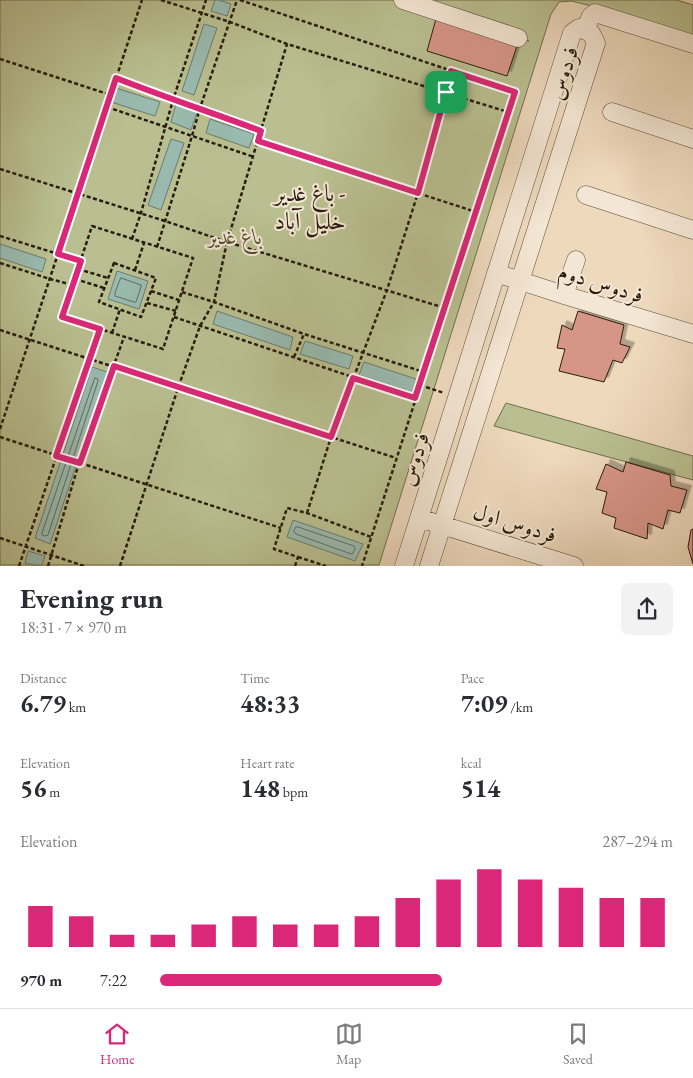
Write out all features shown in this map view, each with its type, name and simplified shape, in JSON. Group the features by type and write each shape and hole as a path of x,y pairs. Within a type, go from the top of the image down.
{"street":[{"path":"403,0 518,38"},
{"path":"585,30 591,16 595,14 693,44"},
{"name":"فردوس","path":"404,566 572,34 580,28 591,33 596,43 429,566"},
{"path":"612,112 693,139"},
{"path":"586,194 693,230"},
{"path":"564,296 576,260"},
{"name":"فردوس دوم","path":"496,273 564,296 693,334"},
{"name":"فردوس اول","path":"419,518 574,566"}],"path":[{"path":"0,428 142,0"},
{"path":"161,0 230,22 287,44 508,112"},
{"path":"132,239 173,100 206,0"},
{"path":"157,247 200,108 238,0 515,92 362,566"},
{"path":"120,566 200,326 214,302 227,242 287,44"},
{"path":"0,59 111,95"},
{"path":"307,513 331,437 387,290 418,193 451,71"},
{"path":"116,78 261,131"},
{"path":"107,107 254,157"},
{"path":"258,141 476,212"},
{"path":"0,169 227,242 445,308"},
{"path":"92,226 144,243 193,258 164,350 62,317 92,226"},
{"path":"0,236 81,261"},
{"path":"135,270 144,243"},
{"path":"0,263 73,285"},
{"path":"114,263 156,278 141,317 99,302 108,278 114,263"},
{"path":"78,269 108,278"},
{"path":"75,279 104,288"},
{"path":"151,291 179,300"},
{"path":"182,292 304,334 424,372"},
{"path":"147,302 176,311"},
{"path":"112,333 120,310"},
{"path":"174,317 415,398"},
{"path":"19,566 100,329"},
{"path":"0,330 396,458"},
{"path":"294,357 304,334"},
{"path":"48,566 80,463 124,337"},
{"path":"420,385 457,398"},
{"path":"0,437 281,528"},
{"path":"326,566 274,549 287,508 307,513 371,537"},
{"path":"0,538 82,565"},
{"path":"295,566 298,557"}],"green space":[{"name":"باغ غدیر","path":"0,0 403,0 529,41 409,0 677,0 693,5 693,39 596,7 571,1 559,2 551,14 379,565 0,565"},
{"path":"506,403 693,456 693,480 494,426"}],"water":[{"path":"215,0 231,4 227,16 211,11"},
{"path":"204,24 217,28 194,95 182,91"},
{"path":"116,88 160,102 155,116 111,102"},
{"path":"176,104 198,110 191,130 171,122"},
{"path":"210,119 254,134 249,148 206,133"},
{"path":"171,139 184,143 161,210 148,205"},
{"path":"0,244 46,259 42,272 0,258"},
{"path":"117,271 148,281 139,309 108,299"},
{"path":"217,311 293,337 290,350 213,324"},
{"path":"305,341 353,356 349,369 300,354"},
{"path":"364,362 416,379 412,392 359,375"},
{"path":"92,367 107,372 50,544 35,538"},
{"path":"293,520 363,544 355,561 287,537"},
{"path":"28,551 45,556 42,565 25,563"}],"building":[{"path":"436,19 517,46 507,76 427,51"},
{"path":"578,311 624,325 620,344 630,347 622,363 613,360 604,382 559,371 565,349 557,348 562,325 572,330"},
{"path":"626,462 670,475 671,486 687,490 680,513 668,510 663,529 648,523 647,539 614,528 616,518 602,513 607,492 596,489 606,464 623,472"},
{"path":"693,529 693,564 688,547 691,530"}],"district":[{"name":"باغ غدیر - خلیل آباد","path":"310,206"}],"route":[{"path":"451,71 515,92 415,398 353,378 331,437 114,366 80,463 56,456 100,329 62,317 81,261 58,254 116,78 261,131 258,141 418,193 446,92 451,71"}]}
